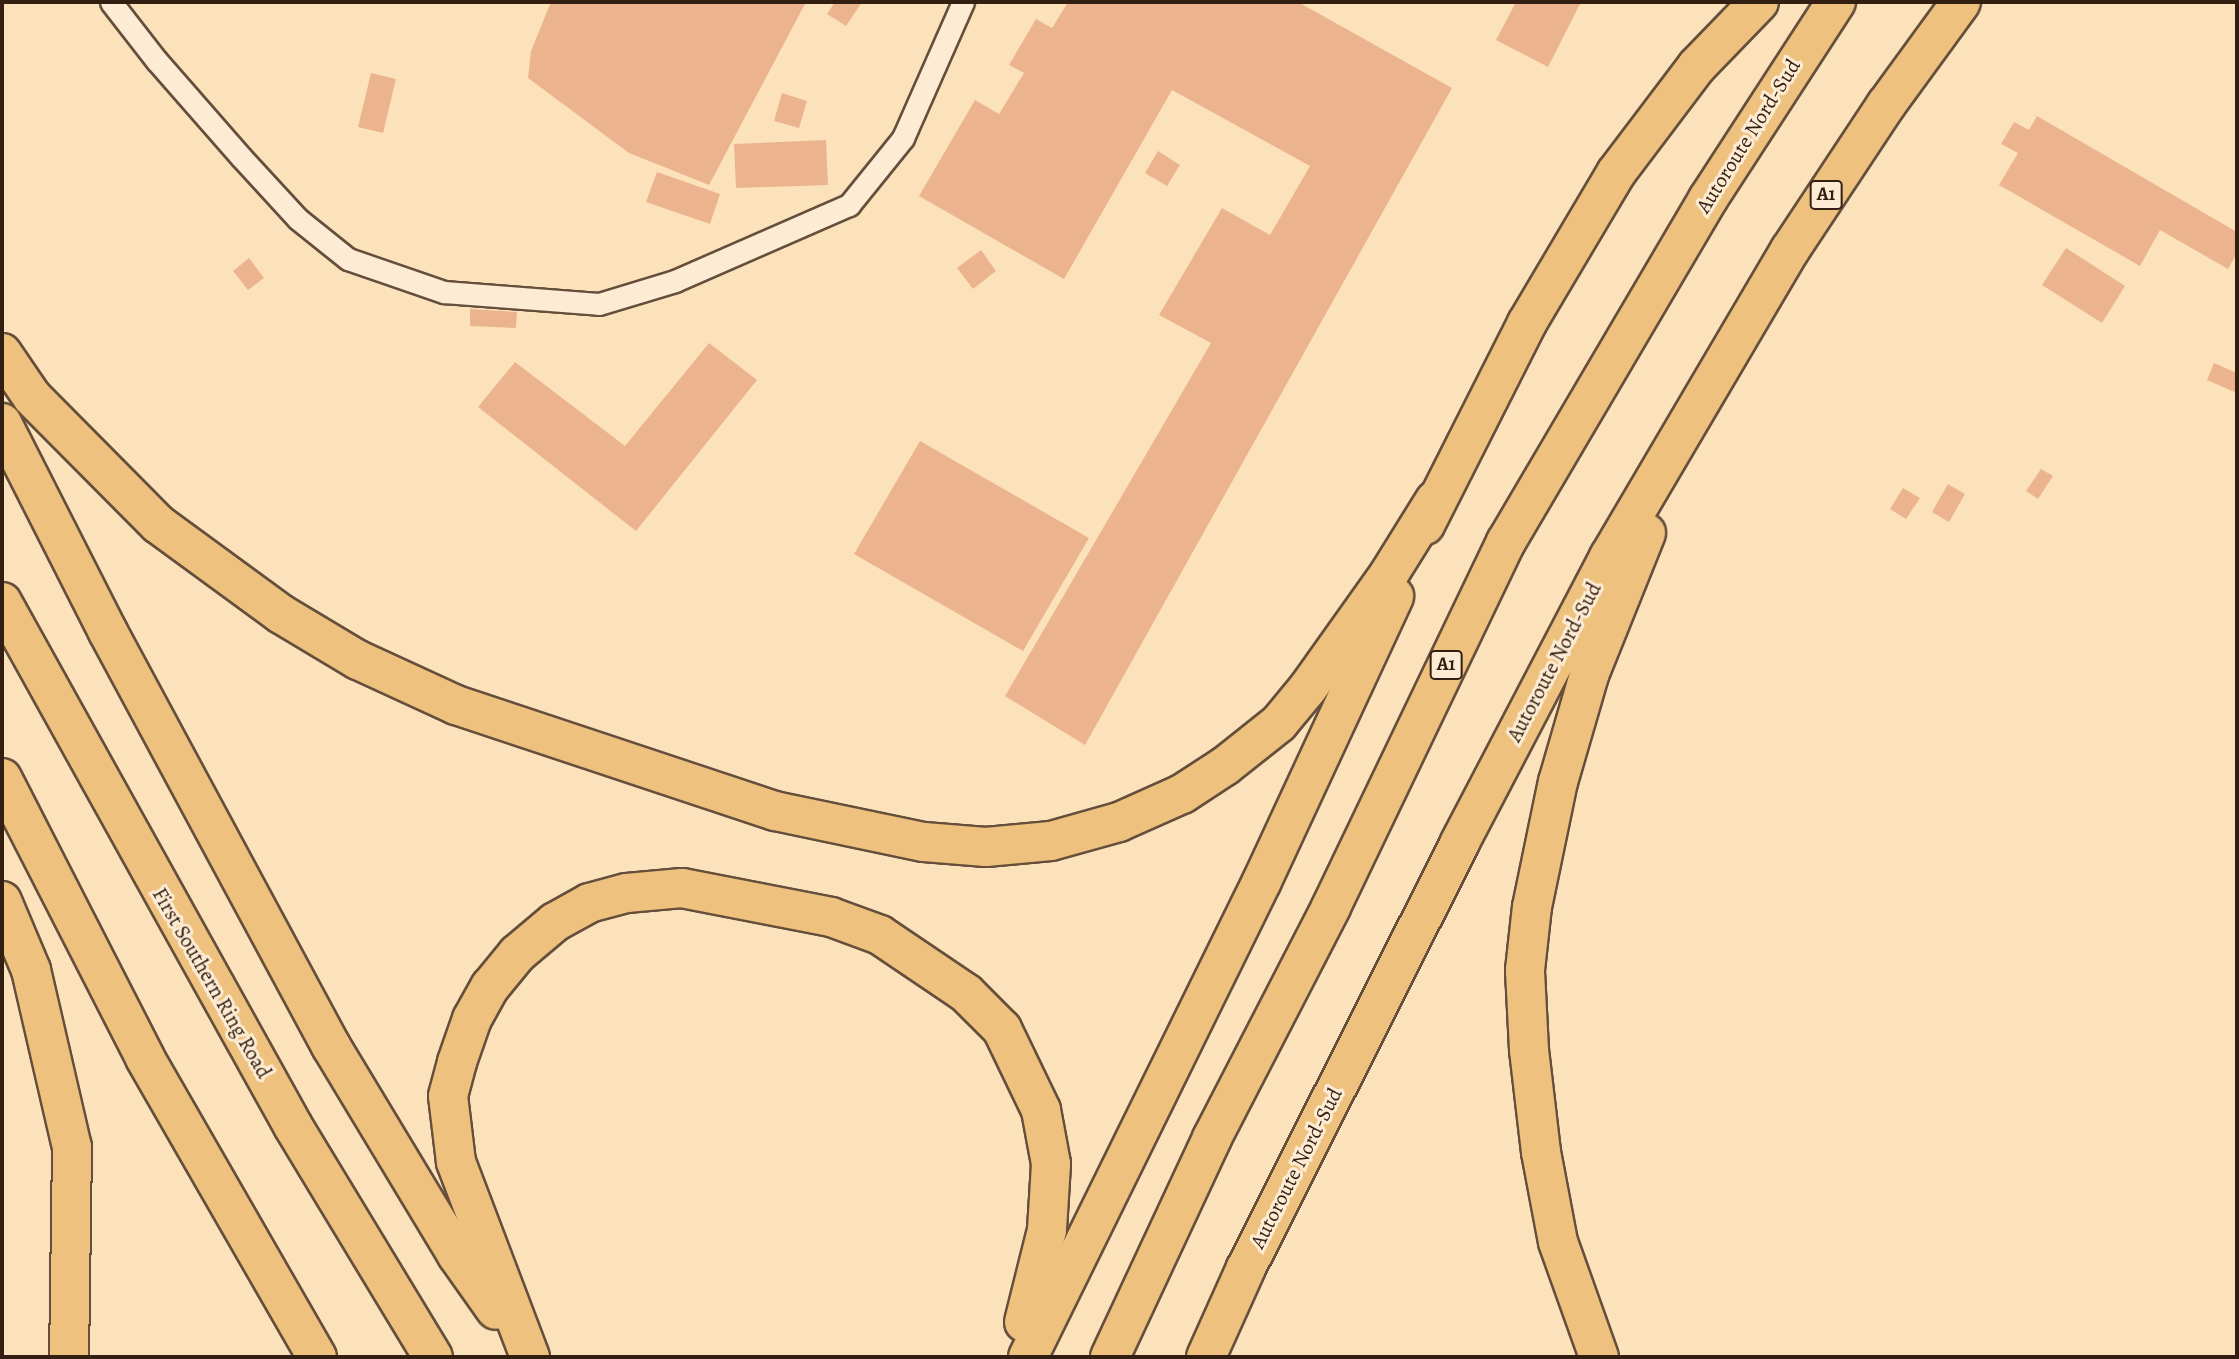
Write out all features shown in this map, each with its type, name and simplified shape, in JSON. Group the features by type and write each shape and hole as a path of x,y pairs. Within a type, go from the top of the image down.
{"highway":[{"path":"1028,1357 1365,663 1435,500 1527,323 1616,173 1698,66 1759,2"},
{"name":"Autoroute Nord-Sud","path":"1110,1357 1212,1138 1331,906 1506,541 1707,199 1836,2"},
{"name":"Autoroute Nord-Sud","path":"1206,1357 1245,1268 1460,842 1609,557 1797,239 1886,105 1961,2"},
{"path":"2,353 32,397 158,524 281,614 358,660 456,705 775,811 924,842 986,847 1051,841 1119,822 1182,794 1225,766 1279,723 1308,688 1389,574 1435,500"},
{"path":"1599,1357 1558,1242 1541,1152 1530,1051 1525,970 1543,849 1558,782 1589,675 1703,395"},
{"path":"2,423 108,632 331,1046 457,1255 529,1357"},
{"name":"First Southern Ring Road","path":"2,602 293,1126 433,1357"},
{"path":"2,778 145,1058 317,1357"},
{"path":"529,1357 456,1162 448,1096 457,1062 472,1019 490,987 517,954 555,922 589,903 626,893 682,888 831,918 880,935 966,993 1002,1028 1041,1110 1051,1164 1047,1230 1032,1298 1013,1357"},
{"path":"2,901 31,970 72,1147 69,1357"}],"lane":[{"path":"111,2 241,158 298,219 348,259 444,292 599,304 675,281 849,205 903,138 963,2"}],"building":[{"path":"551,2 806,2 709,185 629,153 528,78 531,51"},
{"path":"835,2 862,2 846,26 827,14"},
{"path":"1068,2 1298,2 1452,88 1085,745 1005,696 1211,343 1159,315 1222,208 1270,235 1310,166 1172,90 1064,279 919,196 975,100 999,114 1024,73 1009,65 1036,19 1052,28"},
{"path":"1516,2 1581,2 1548,67 1496,40"},
{"path":"371,73 396,79 383,133 358,127"},
{"path":"782,93 807,101 799,128 774,121"},
{"path":"2037,116 2237,232 2237,253 2228,269 2160,230 2140,266 1999,185 2018,153 2001,144 2014,122 2029,130"},
{"path":"826,140 828,185 736,188 734,144"},
{"path":"1158,151 1180,165 1167,186 1145,173"},
{"path":"657,172 720,194 710,224 646,202"},
{"path":"2066,248 2125,286 2102,323 2042,285"},
{"path":"981,250 996,271 973,289 957,268"},
{"path":"249,258 264,278 248,290 233,271"},
{"path":"470,309 517,312 516,328 470,326"},
{"path":"709,343 757,380 636,531 478,407 515,362 625,446"},
{"path":"2214,363 2237,373 2237,393 2207,380"},
{"path":"920,441 1089,538 1023,651 854,554"},
{"path":"2041,469 2053,476 2038,499 2026,491"},
{"path":"1948,484 1965,494 1949,522 1932,512"},
{"path":"1903,488 1920,498 1906,519 1890,509"}]}
